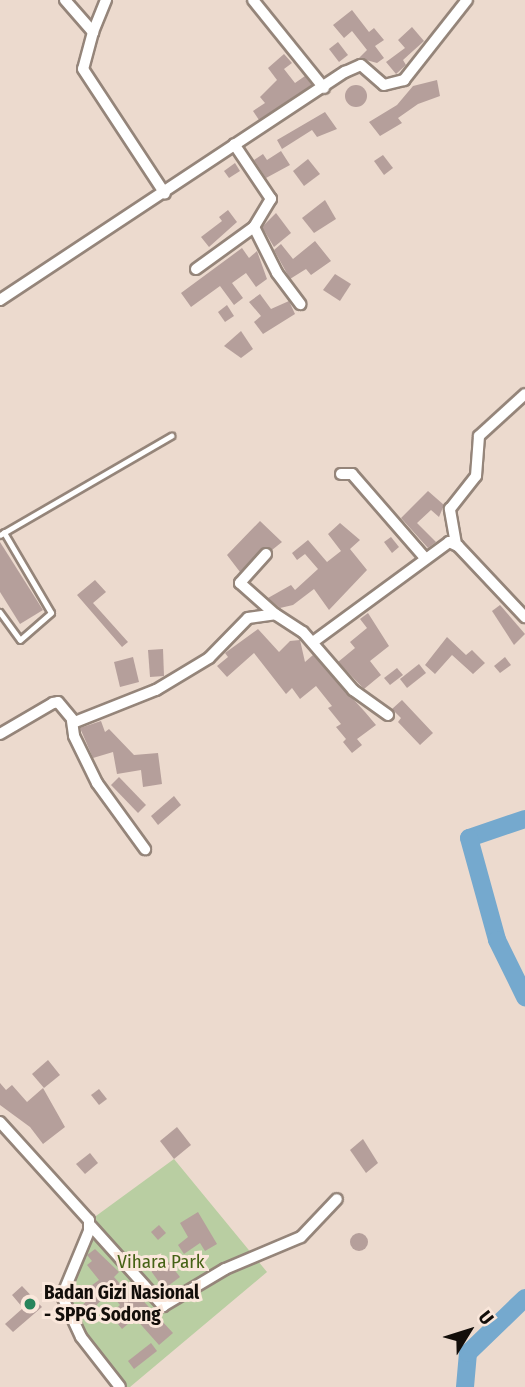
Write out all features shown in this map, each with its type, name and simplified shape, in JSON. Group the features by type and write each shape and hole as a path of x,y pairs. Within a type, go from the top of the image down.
{"street":[{"path":"65,0 93,32"},
{"path":"106,0 93,32 83,69 165,194"},
{"path":"253,0 324,88"},
{"path":"0,300 165,194 234,144 357,65 384,86 404,80 467,0"},
{"path":"197,269 254,227 271,199 234,144"},
{"path":"254,227 277,273 300,304"},
{"path":"525,394 479,436 476,476 450,509 456,544 525,617"},
{"path":"341,474 352,474 425,558"},
{"path":"313,642 444,543 456,544"},
{"path":"266,554 240,583 275,614 287,618 313,642 353,690 388,715"},
{"path":"72,721 156,690 209,658 248,618 275,614"},
{"path":"0,734 58,702 72,721 74,736 97,783 145,849"},
{"path":"0,1122 163,1306 225,1269 301,1237 337,1199"},
{"path":"91,1226 62,1296 81,1337 120,1387"}],"lane":[{"path":"0,612 20,640 51,613 2,534 171,436"}],"green space":[{"name":"Vihara Park","path":"174,1159 267,1272 130,1387 121,1387 62,1296 89,1246 91,1235 85,1224"}],"building":[{"path":"352,10 369,32 374,28 384,40 375,46 384,58 377,63 359,58 367,50 352,31 344,38 333,25"},
{"path":"412,27 424,41 403,60 406,65 396,74 386,62 405,48 398,40"},
{"path":"338,42 348,55 339,62 329,49"},
{"path":"284,54 292,63 284,69 295,83 305,76 312,85 259,120 253,111 265,103 260,97 277,80 268,68"},
{"path":"437,80 440,96 418,104 398,118 402,123 380,136 369,122 397,105 413,86"},
{"path":"356,85 364,88 367,96 364,104 356,107 348,104 345,96 348,88"},
{"path":"325,112 337,129 317,137 312,130 282,149 277,140"},
{"path":"281,151 290,165 266,178 254,160 263,154 267,160"},
{"path":"383,155 393,168 384,175 374,161"},
{"path":"308,159 320,174 304,186 293,171"},
{"path":"235,163 240,171 229,178 224,171"},
{"path":"325,200 336,219 314,233 302,218"},
{"path":"228,210 237,222 209,247 201,237 222,221 219,217"},
{"path":"276,213 291,233 274,247 262,227"},
{"path":"315,241 331,261 311,275 306,269 290,279 274,250 281,244 293,259"},
{"path":"242,248 249,258 257,251 267,279 256,287 246,273 232,283 243,298 234,305 220,286 191,307 181,293"},
{"path":"335,274 351,284 340,301 323,290"},
{"path":"260,294 271,309 289,301 295,314 263,334 254,322 261,316 249,302"},
{"path":"227,305 234,316 225,322 218,312"},
{"path":"241,331 253,349 241,358 224,346"},
{"path":"428,491 444,505 439,517 431,510 417,523 436,542 428,548 401,518"},
{"path":"260,521 282,542 272,550 261,549 240,572 227,555"},
{"path":"340,523 360,540 350,549 367,570 329,610 314,589 293,605 280,608 268,598 291,585 295,590 318,569 305,554 297,560 292,553 308,540 327,562 341,551 328,534"},
{"path":"391,537 399,547 392,553 384,542"},
{"path":"0,542 43,610 20,624 0,592"},
{"path":"95,580 106,592 93,603 128,642 122,647 77,595"},
{"path":"500,605 525,634 514,645 492,611"},
{"path":"368,613 389,646 370,661 381,675 364,689 338,662 355,648 350,642 367,628 360,619"},
{"path":"258,629 279,652 290,641 300,640 305,662 313,655 365,712 376,725 357,739 362,745 352,753 343,742 346,739 336,727 341,724 328,708 332,706 316,686 300,699 292,688 286,694 254,653 227,677 217,666 228,657 225,653"},
{"path":"447,637 466,655 472,650 485,663 473,674 452,655 435,674 425,665"},
{"path":"163,649 164,676 150,677 148,650"},
{"path":"133,657 139,682 120,687 114,662"},
{"path":"505,657 511,665 500,673 494,666"},
{"path":"419,664 426,673 407,688 400,679"},
{"path":"397,668 403,675 390,685 384,678"},
{"path":"402,700 433,733 420,745 398,722 401,718 392,709"},
{"path":"101,721 105,732 109,729 134,755 158,753 162,784 143,787 141,770 117,774 113,752 93,758 80,728"},
{"path":"119,777 146,805 138,813 111,785"},
{"path":"174,796 181,805 158,825 151,816"},
{"path":"48,1060 60,1075 44,1088 32,1074"},
{"path":"0,1083 6,1090 12,1085 27,1102 43,1088 65,1127 43,1144 30,1127 0,1105"},
{"path":"99,1089 107,1099 99,1105 91,1095"},
{"path":"177,1127 191,1145 174,1159 160,1141"},
{"path":"363,1139 378,1163 366,1173 350,1150"},
{"path":"90,1153 98,1163 85,1174 76,1164"},
{"path":"198,1212 217,1244 205,1251 200,1243 184,1254 178,1245 188,1237 180,1223"},
{"path":"159,1225 166,1233 158,1240 151,1232"},
{"path":"359,1233 365,1236 368,1242 365,1248 359,1251 353,1248 350,1242 353,1236"},
{"path":"95,1249 119,1272 114,1277 131,1296 135,1292 173,1333 159,1345 135,1318 122,1329 110,1314 120,1305 109,1292 89,1313 80,1315 77,1310 93,1295 88,1288 99,1280 87,1265 92,1261 87,1255"},
{"path":"166,1259 180,1277 164,1289 151,1271"},
{"path":"22,1286 42,1307 13,1332 5,1324 23,1308 12,1295"},
{"path":"151,1343 157,1351 134,1369 128,1361"}],"waterway":[{"path":"525,819 469,838 497,940 525,997"},
{"path":"465,1387 468,1353 525,1298"}],"place":[{"name":"Badan Gizi Nasional - SPPG Sodong","path":"30,1304"}]}
